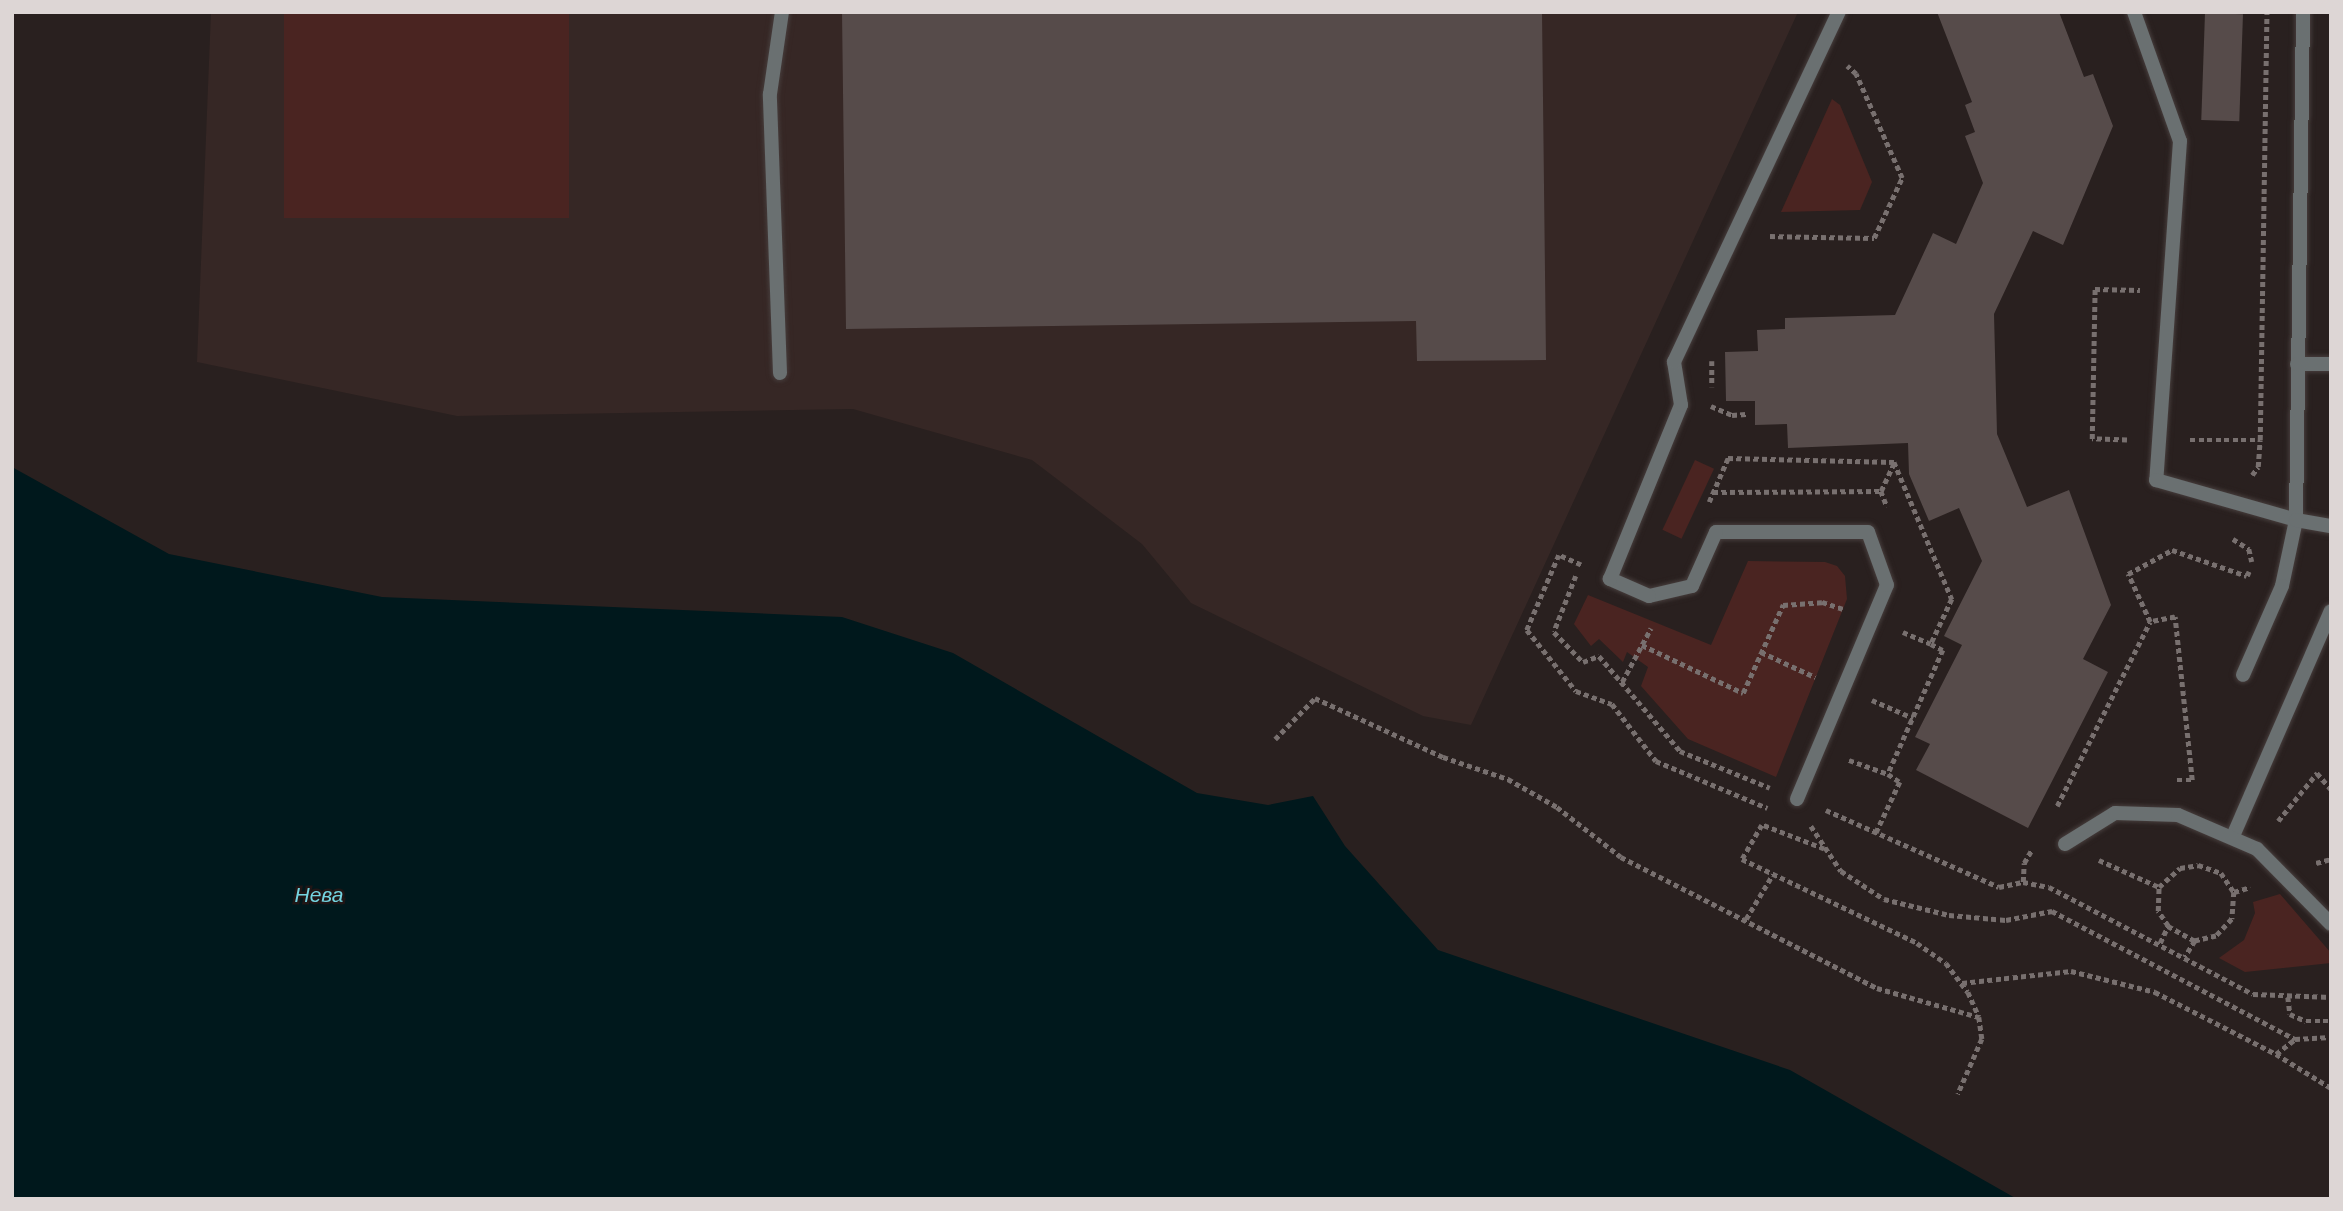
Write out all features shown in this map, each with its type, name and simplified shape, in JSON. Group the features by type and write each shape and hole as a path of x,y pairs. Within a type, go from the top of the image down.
{"lane":[{"path":"780,373 770,94 782,12"},
{"path":"1797,799 1886,585 1868,532 1716,532 1692,586 1669,594 1649,596 1610,579 1681,405 1674,362 1839,12"},
{"path":"2134,12 2180,141 2156,480 2296,520 2331,526"},
{"path":"2243,675 2281,586 2296,520 2303,12"},
{"path":"2298,364 2331,363"},
{"path":"2233,836 2331,611"},
{"path":"2065,844 2115,813 2178,815 2233,836 2257,849 2331,924"}],"path":[{"path":"2249,478 2258,467 2260,440 2267,12"},
{"path":"1762,236 1874,238 1902,178 1856,74 1842,61"},
{"path":"2159,440 2260,440"},
{"path":"1707,505 1728,458 1894,462"},
{"path":"1881,491 1894,462"},
{"path":"1894,462 1952,599 1931,644"},
{"path":"2150,622 2128,574 2172,550 2247,576"},
{"path":"1580,566 1554,632 1583,662 1599,656 1680,751 1999,887 2023,882 2049,887 2253,994 2331,997"},
{"path":"1622,682 1669,594"},
{"path":"1642,645 1743,692 1783,604 1822,602 1943,650 1888,774"},
{"path":"2150,622 2175,617 2192,780 2169,779"},
{"path":"2052,815 2150,622"},
{"path":"1275,739 1315,698 1443,757 1508,779 1557,807 1621,857 1877,988 1979,1017"},
{"path":"1845,758 1888,774 1900,782 1876,833"},
{"path":"2284,834 2275,824 2317,773 2331,789"},
{"path":"2057,806 2068,802"},
{"path":"1825,849 1762,824 1742,859 1917,943 1946,963 1961,983 1979,1017 1982,1039 1958,1094"},
{"path":"2023,882 2024,863 2036,843"},
{"path":"2310,864 2331,859"},
{"path":"2198,865 2221,873 2234,892 2232,919 2216,936 2195,940 2168,926 2158,911 2159,887 2180,868 2198,865"},
{"path":"1746,919 1773,874"},
{"path":"2160,943 2168,926"},
{"path":"2185,957 2195,940"},
{"path":"1961,983 2071,971 2155,992 2276,1054 2331,1088"},
{"path":"2288,997 2290,1014 2306,1021 2331,1021"},
{"path":"2276,1054 2295,1039"}],"shaded area":[{"path":"211,12 1798,12 1471,725 1423,716 1191,603 1142,544 1032,460 853,409 457,416 197,362"},
{"path":"284,12 569,12 569,218 284,218"},
{"path":"1832,99 1840,105 1872,182 1860,210 1781,212"},
{"path":"1695,460 1714,469 1681,539 1662,530"},
{"path":"1748,561 1825,562 1837,566 1845,576 1847,599 1776,777 1688,739 1641,686 1648,667 1627,652 1623,662 1599,639 1591,646 1574,624 1588,595 1711,645"},
{"path":"2280,894 2331,953 2331,963 2245,972 2219,958 2244,940 2255,913 2253,902"}],"water":[{"name":"Нева","path":"12,467 169,554 382,597 842,617 953,653 1197,793 1268,805 1313,796 1345,846 1438,950 1790,1070 2017,1199 12,1199"}],"building":[{"path":"842,12 1542,12 1546,360 1417,361 1416,321 846,329"},
{"path":"1937,12 2059,12 2084,77 2093,74 2113,126 2063,245 2033,231 1994,314 1997,434 2027,507 2069,490 2111,605 2083,659 2108,672 2028,828 1916,770 1930,744 1915,737 1962,645 1944,636 1982,561 1959,508 1929,521 1909,474 1908,443 1788,448 1787,424 1755,425 1755,401 1726,401 1725,352 1758,351 1757,330 1785,329 1785,318 1895,315 1933,233 1956,244 1983,183 1965,136 1975,132 1965,105 1972,102"},
{"path":"2205,13 2243,14 2239,121 2201,120"}]}
